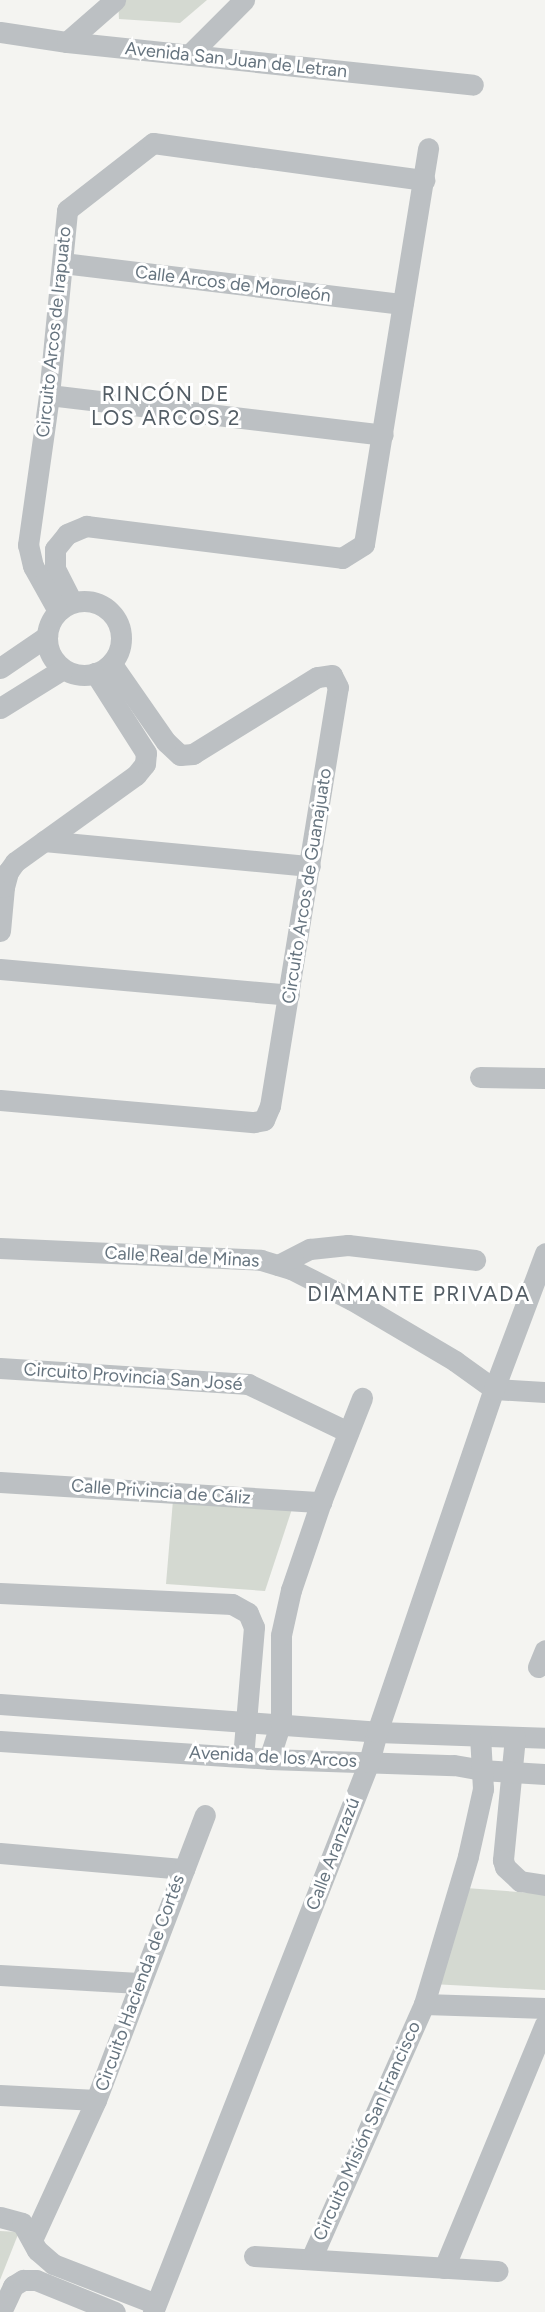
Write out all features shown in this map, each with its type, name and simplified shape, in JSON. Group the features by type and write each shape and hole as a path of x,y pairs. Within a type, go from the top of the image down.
{"street":[{"path":"67,42 115,0"},
{"path":"189,56 244,0"},
{"name":"Avenida San Juan de Letran","path":"0,32 189,56 473,85"},
{"name":"Circuito Arcos de Irapuato","path":"65,607 33,566 28,545 49,395 68,210 153,143 424,180"},
{"path":"65,607 55,569 55,549 67,534 86,526 342,558 364,544 428,148"},
{"name":"Calle Arcos de Moroleón","path":"63,263 403,304"},
{"path":"49,395 383,435"},
{"path":"86,600 100,604 111,612 119,624 121,638 119,651 103,668 84,675 63,669 54,660 48,648 47,636 50,622 65,607 86,600"},
{"path":"0,668 47,636"},
{"path":"0,931 4,887 8,872 15,862 136,775 145,765 146,753 103,668"},
{"name":"Circuito Arcos de Guanajuato","path":"0,1100 254,1122 264,1120 270,1107 338,687 332,675 317,677 194,754 180,755 166,742 103,668"},
{"path":"0,708 63,669"},
{"path":"44,841 310,866"},
{"path":"0,969 289,995"},
{"path":"480,1077 545,1078"},
{"path":"278,1266 310,1249 348,1245 475,1260"},
{"name":"Calle Real de Minas","path":"0,1248 235,1258 278,1266 352,1300 455,1361 494,1389"},
{"name":"Calle Aranzazú","path":"154,2308 369,1762 377,1732 494,1389 545,1253"},
{"name":"Circuito Provincia San José","path":"0,1368 248,1384 348,1432"},
{"path":"494,1389 545,1392"},
{"path":"269,1759 281,1723 281,1635 291,1590 321,1502 362,1398"},
{"name":"Calle Privincia de Cáliz","path":"0,1482 321,1502"},
{"path":"0,1593 232,1605 248,1613 254,1627 243,1757"},
{"name":"Avenida de los Arcos","path":"0,1704 281,1723 377,1732 545,1738"},
{"name":"Circuito Misión San Francisco","path":"311,2259 424,2004 468,1856 483,1789 480,1736"},
{"path":"515,1737 503,1860 505,1868 520,1881 545,1885"},
{"name":"Avenida de los Arcos","path":"0,1741 269,1759 454,1765 481,1770 545,1774"},
{"path":"184,1869 206,1815"},
{"name":"Circuito Hacienda de Cortés","path":"0,1853 184,1869 96,2100 32,2240"},
{"path":"0,1976 139,1983"},
{"name":"Circuito Misión San Francisco","path":"424,2004 545,2008"},
{"path":"444,2268 545,2024"},
{"name":"Circuito Hacienda de Cortés","path":"0,2095 96,2100"},
{"path":"0,2217 22,2223 44,2258 53,2264 154,2308"},
{"name":"Circuito Misión San Francisco","path":"254,2256 498,2271"},
{"path":"1,2312 13,2286 23,2280 36,2280 115,2312"}],"shaded area":[{"path":"118,0 207,0 180,23 119,19"},
{"path":"173,1500 292,1509 265,1591 166,1584"},
{"path":"466,1888 545,1894 545,1990 432,1984"},
{"path":"0,2231 19,2232 0,2280"}],"district":[{"name":"RINCÓN DE LOS ARCOS 2","path":"166,406"},
{"name":"DIAMANTE PRIVADA","path":"419,1294"}]}
